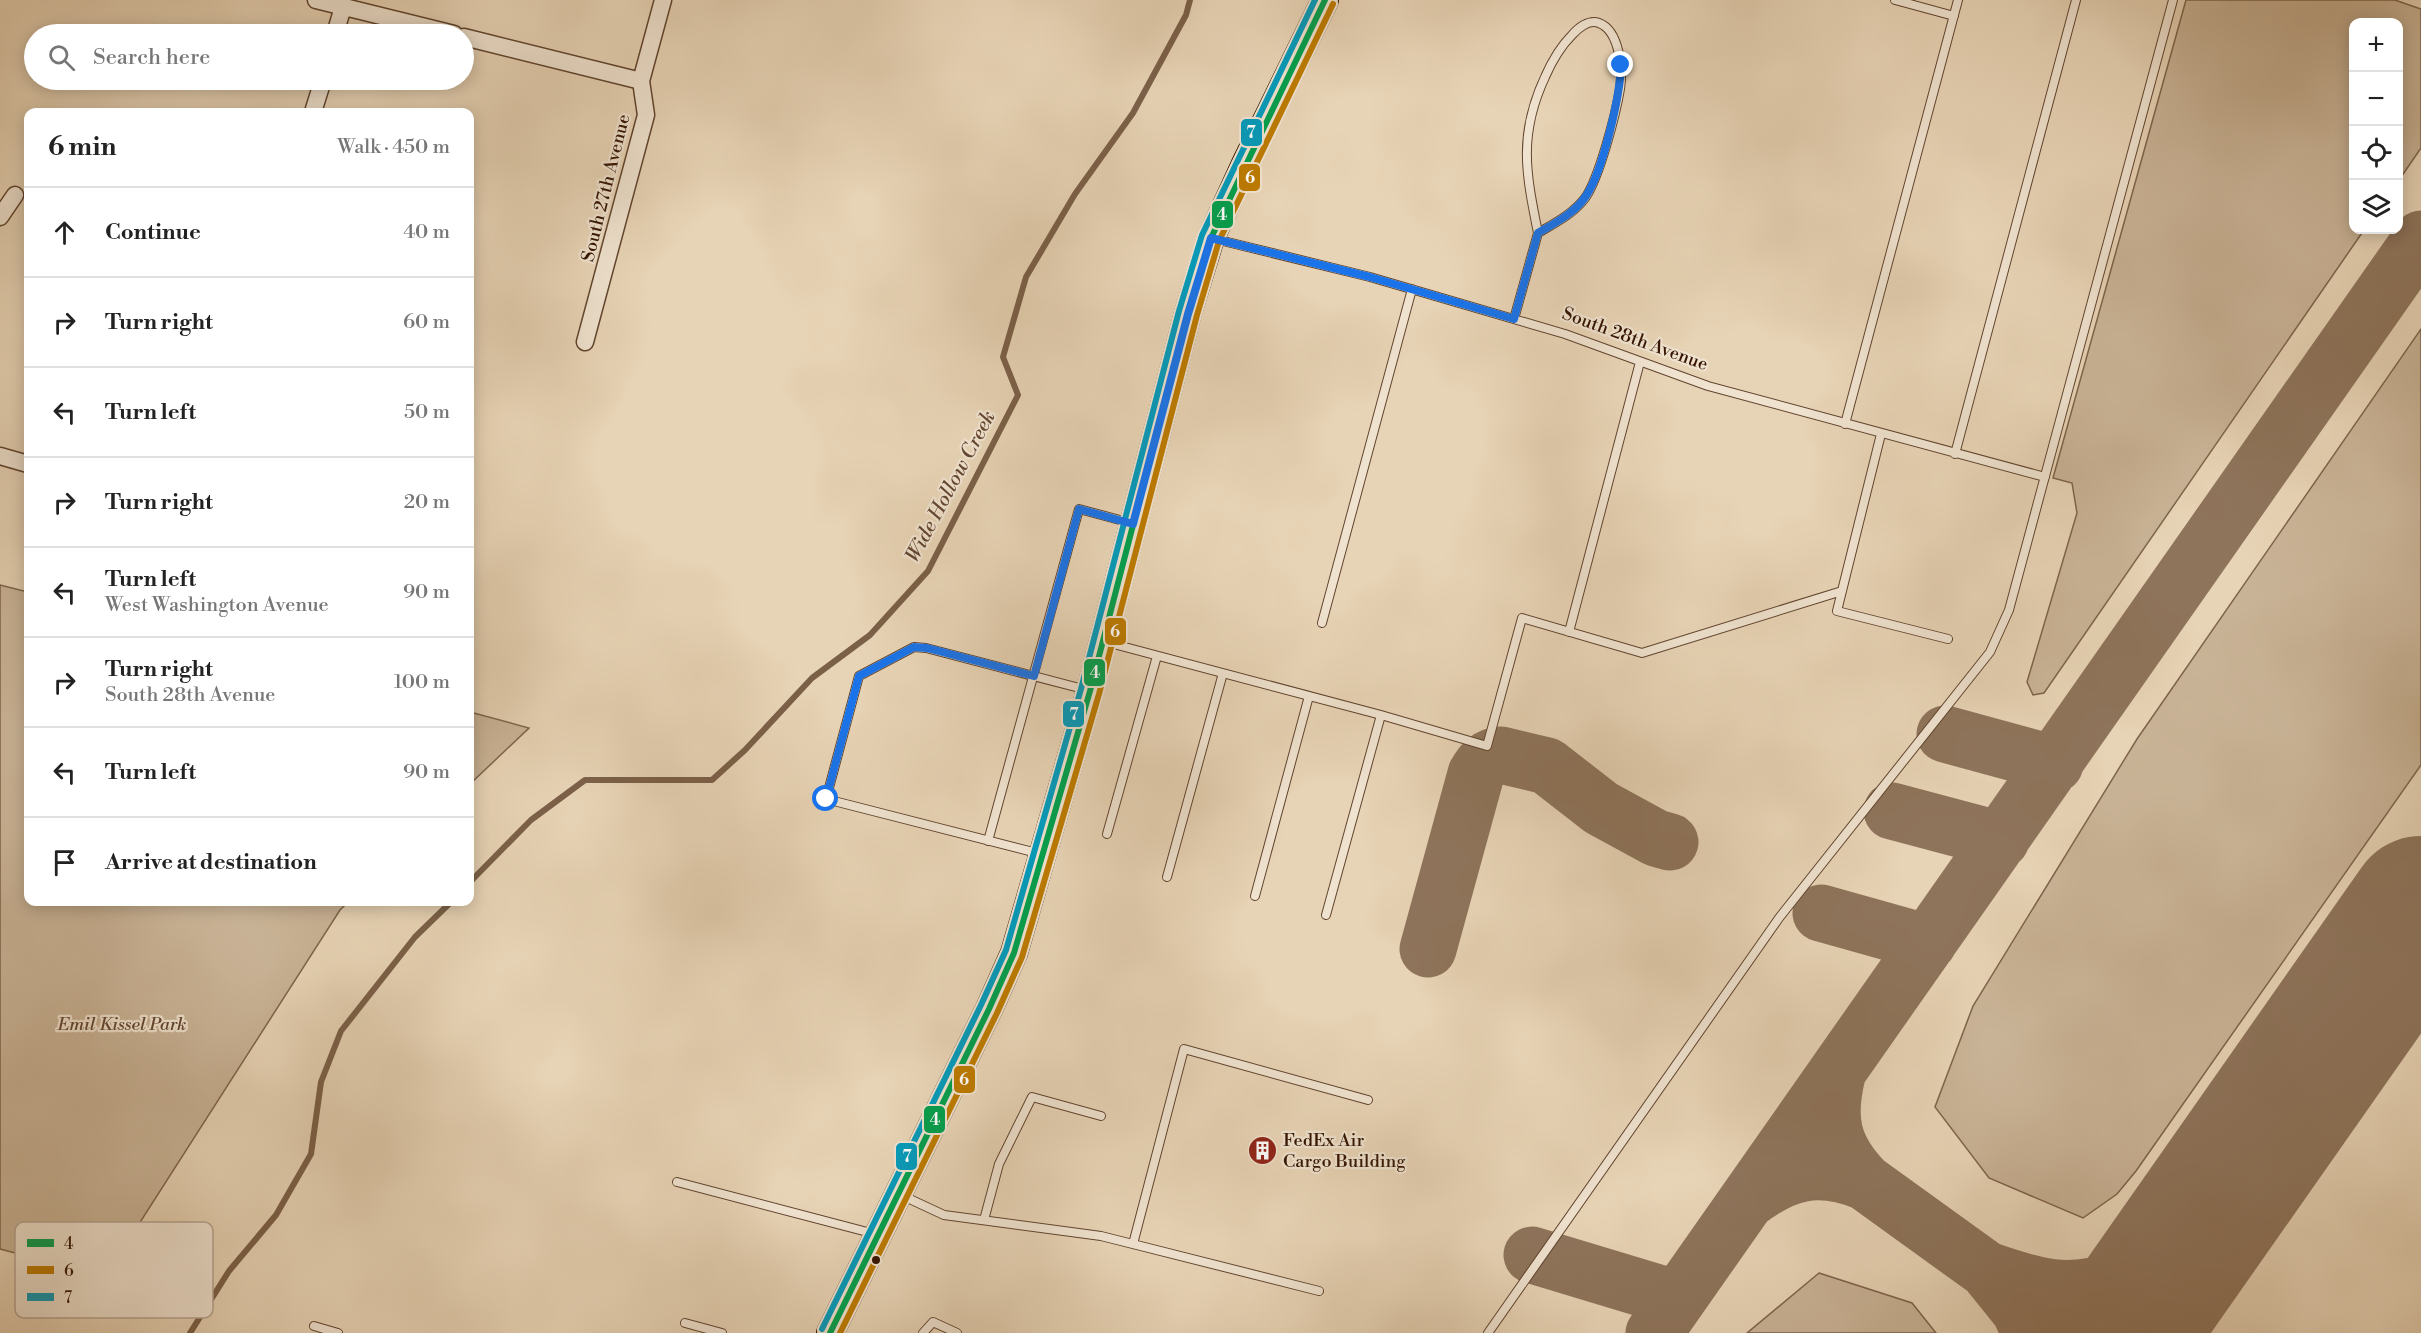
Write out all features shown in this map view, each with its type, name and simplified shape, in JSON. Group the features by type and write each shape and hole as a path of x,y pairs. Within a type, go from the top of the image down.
{"main road":[{"path":"830,1333 989,1009 1014,953 1090,691 1188,314 1211,238 1325,0"}],"street":[{"path":"316,0 413,24"},
{"path":"474,39 641,81 663,0"},
{"path":"339,24 343,7"},
{"name":"South 27th Avenue","path":"585,342 646,115 641,81"},
{"path":"314,108 320,90"},
{"path":"0,217 15,195"},
{"path":"0,456 24,463"}],"lane":[{"path":"1895,0 1954,16"},
{"path":"1845,424 1958,0"},
{"path":"1955,454 2076,0"},
{"path":"1488,1333 1779,918 1990,652 2009,610 2173,0"},
{"path":"1514,319 1538,233 1526,176 1529,119 1538,91 1558,49 1587,23 1600,23 1609,30 1621,65 1620,88 1598,171 1586,196 1577,207 1538,233"},
{"name":"South 28th Avenue","path":"1211,238 1412,289 1610,349 1708,386 2045,477"},
{"path":"1322,623 1412,289"},
{"path":"1569,632 1640,362"},
{"path":"1881,434 1837,611 1948,639"},
{"path":"988,841 1079,509 1133,524"},
{"path":"1103,641 1381,715 1487,746 1522,618 1642,653 1842,591"},
{"path":"1044,855 826,799 859,676 914,647 927,648 1090,691"},
{"path":"1107,834 1158,656"},
{"path":"1167,877 1223,673"},
{"path":"1255,896 1310,696"},
{"path":"1326,915 1381,715"},
{"path":"1133,1244 1184,1048 1368,1100"},
{"path":"984,1220 999,1164 1032,1097 1101,1116"},
{"path":"677,1182 878,1235"},
{"path":"898,1194 944,1215 1101,1236 1320,1291"},
{"path":"923,1333 933,1322 957,1333"},
{"path":"685,1323 722,1333"},
{"path":"314,1326 338,1333"}],"green space":[{"path":"2186,0 2395,0 2421,9 2421,148 2403,174 2403,18 2349,18 2349,234 2361,234 2044,693 2033,695 2027,682 2077,513 2072,483 2053,478"},
{"path":"2421,329 2421,765 2136,1171 2117,1194 2083,1218 1989,1178 1935,1107 1973,1006 2137,739"},
{"name":"Emil Kissel Park","path":"0,585 24,591 24,906 344,906 140,1222 15,1222 15,1253 0,1249"},
{"path":"474,713 529,728 474,780"},
{"path":"1819,1273 1912,1303 1936,1333 1747,1333"}],"waterway":[{"name":"Wide Hollow Creek","path":"474,878 531,820 585,780 712,780 745,750 812,678 870,635 928,571 1018,395 1003,357 1026,277 1075,194 1133,113 1186,15 1190,0"},
{"name":"Wide Hollow Creek","path":"213,1296 229,1271 276,1215 311,1154 321,1082 341,1031 415,937 447,906"},
{"name":"Wide Hollow Creek","path":"190,1333 199,1318"}],"taxiway":[{"path":"1654,1333 2421,239"},
{"path":"1945,734 2055,764"},
{"path":"1428,949 1476,774 1483,763 1492,757 1501,755 1547,766 1601,808 1656,838 1670,842"},
{"path":"1892,811 2001,840"},
{"path":"1821,913 1928,943"},
{"path":"1747,1201 1775,1183 1803,1173 1832,1173 1865,1182 1845,1156 1834,1131 1832,1103 1838,1071"},
{"path":"1865,1182 1987,1270 2020,1311 2030,1333"},
{"path":"1987,1270 2052,1288 2083,1288 2130,1275 2148,1267 2196,1229"},
{"path":"1532,1255 1678,1299"}],"runway":[{"path":"2123,1333 2421,908"}],"transit line":[{"name":"7","path":"822,1329 1006,950 1081,689 1179,311 1202,235 1315,0"},
{"name":"4","path":"830,1333 989,1009 1014,953 1090,691 1188,313 1211,238 1325,0"},
{"name":"6","path":"840,1333 997,1013 1022,957 1099,694 1197,315 1219,241 1333,4"}],"place":[{"name":"FedEx Air Cargo Building","path":"1262,1150"}],"route":[{"path":"826,799 859,676 914,647 927,648 1034,676 1079,509 1133,524 1188,314 1211,238 1370,277 1514,319 1538,233 1577,207 1586,196 1598,171 1620,88 1621,65"}]}
